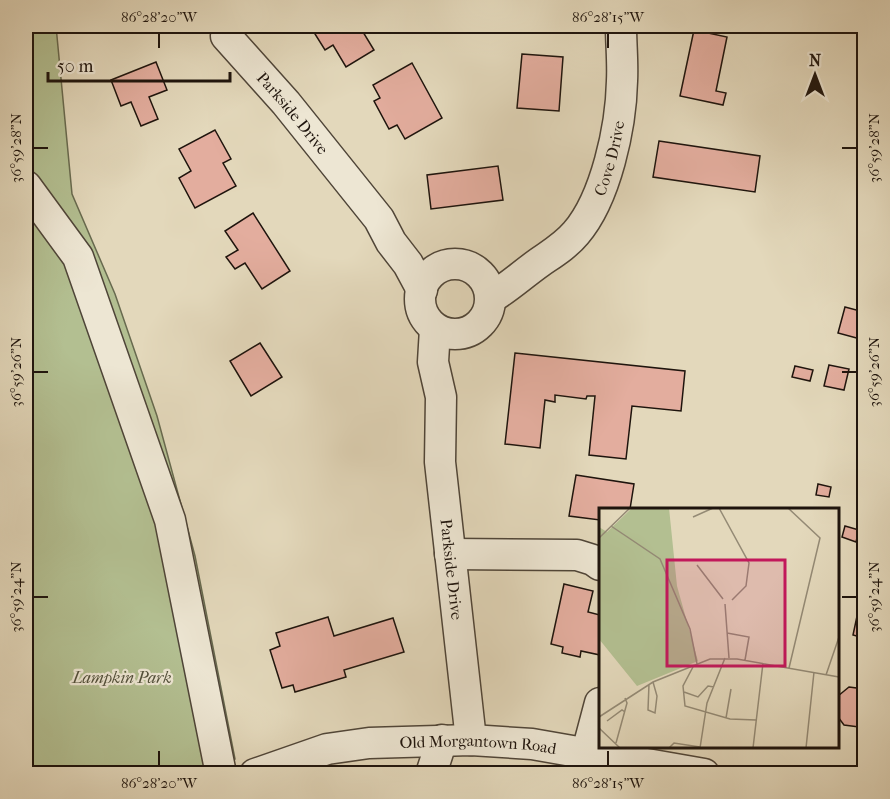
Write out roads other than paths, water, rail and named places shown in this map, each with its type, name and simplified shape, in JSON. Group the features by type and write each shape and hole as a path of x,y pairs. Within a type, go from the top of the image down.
{"street":[{"name":"Cove Drive","path":"491,298 561,248 589,215 600,194 608,168 620,102 621,26"},
{"name":"Parkside Drive","path":"226,36 286,104 379,219 422,290 420,308 426,320 448,332 453,367 441,397 440,462 471,740"},
{"path":"26,186 78,257 170,520 221,774"},
{"name":"Parkside Drive","path":"379,219 425,255 481,274 488,285 491,298"},
{"path":"422,290 424,282 432,272 457,266 538,263"},
{"path":"448,332 473,331 483,322 490,310 491,298"},
{"path":"450,554 577,555 599,564"},
{"path":"587,752 599,707"},
{"path":"431,774 442,740"},
{"name":"Old Morgantown Road","path":"255,774 327,749 369,743 471,740 532,744 587,752 704,774"}],"park label":[{"name":"Lampkin Park","path":"122,677"}]}
